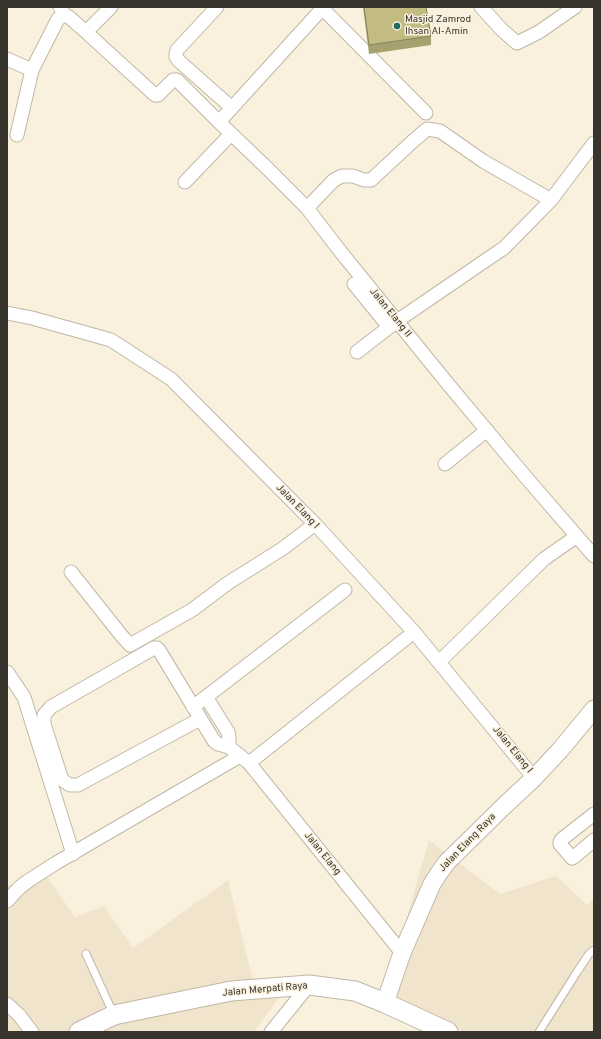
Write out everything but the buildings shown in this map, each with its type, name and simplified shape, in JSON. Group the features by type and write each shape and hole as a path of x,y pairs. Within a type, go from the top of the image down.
{"main road":[{"name":"Jalan Merpati Raya","path":"79,1032 114,1015 231,991 309,985 355,991 448,1032"}],"street":[{"path":"17,135 32,70 62,11 86,32 111,7"},
{"path":"217,7 178,50 176,57 232,108"},
{"path":"481,7 502,30 518,43 538,32 575,7"},
{"path":"219,122 322,10 324,10 426,113"},
{"name":"Jalan Elang II","path":"86,32 155,95 158,95 173,80 177,80 307,208 393,324 594,556"},
{"path":"7,59 32,70"},
{"path":"307,208 334,180 342,176 352,176 364,180 371,180 428,129 440,131 483,161 551,200"},
{"path":"185,182 231,134"},
{"path":"356,352 393,324 496,254 513,240 551,200 594,143"},
{"path":"354,284 393,324"},
{"name":"Jalan Elang I","path":"7,313 32,318 111,340 171,379 363,575 414,632 534,778"},
{"path":"445,464 486,430"},
{"path":"71,572 120,635 130,645 192,610 228,583 282,549 314,524"},
{"path":"439,662 544,560 577,536"},
{"path":"193,708 345,590"},
{"path":"7,901 28,881 56,863 244,760 414,632"},
{"name":"Jalan Elang","path":"200,719 78,785 70,785 62,780 44,724 44,715 51,706 154,648 158,650 214,741 218,744 229,747 244,760 402,953"},
{"path":"7,672 24,697 73,854"},
{"path":"206,697 228,732 229,747"},
{"name":"Jalan Elang Raya","path":"385,1003 402,953 432,884 439,873 504,806 534,778 561,749 594,709"},
{"path":"594,814 562,839 560,844 572,858 594,840"},
{"path":"271,1032 309,985"},
{"path":"7,1004 19,1015 32,1032"}],"lane":[{"path":"86,954 114,1015"},
{"path":"539,1032 592,954"}],"shaded area":[{"path":"429,840 500,894 556,876 587,905 594,899 594,1032 465,1032 385,994"},
{"path":"42,870 75,917 104,906 133,948 228,880 254,984 284,991 254,1032 7,1032 7,886"}],"place":[{"name":"Masjid Zamrod Ihsan Al-Amin","path":"397,26"}]}
